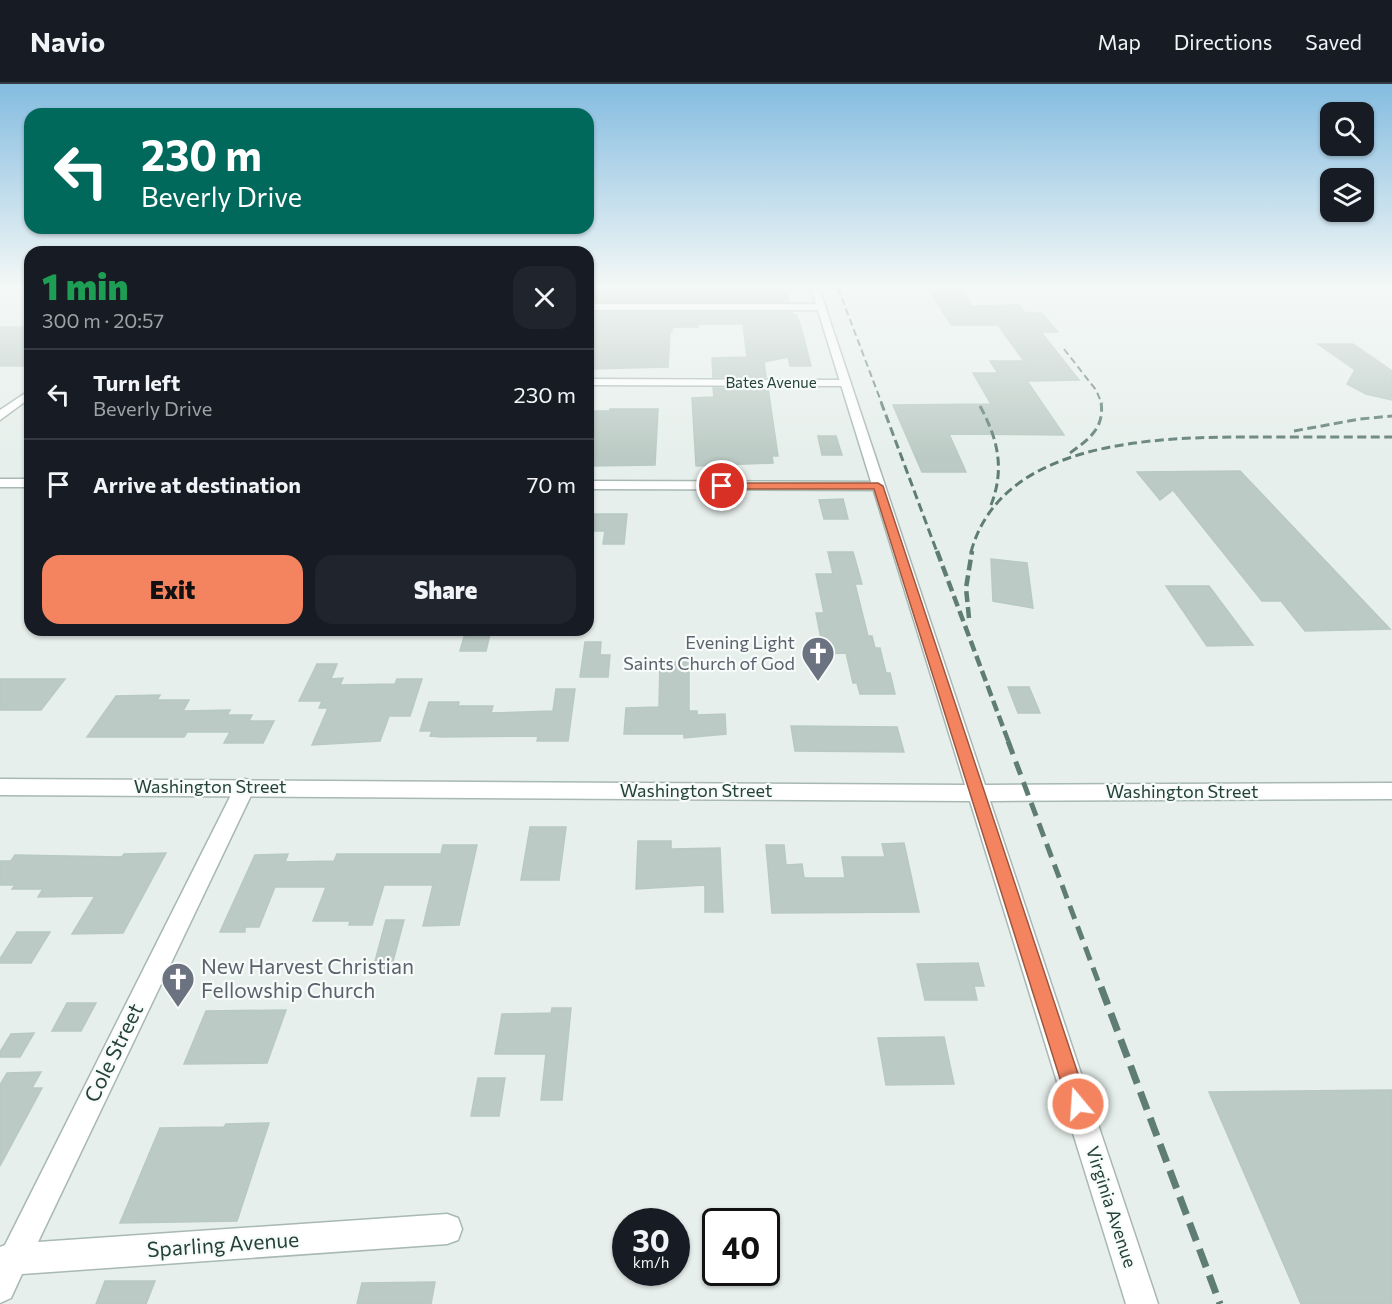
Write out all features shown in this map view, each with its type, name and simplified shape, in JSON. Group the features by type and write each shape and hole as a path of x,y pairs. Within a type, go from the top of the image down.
{"street":[{"name":"Virginia Avenue","path":"833,345 1142,1304"},
{"name":"Bates Avenue","path":"594,382 845,383"},
{"path":"0,416 24,398"},
{"path":"0,483 24,483"},
{"path":"594,485 878,486"},
{"name":"Washington Street","path":"0,787 978,793 1392,791"},
{"name":"Cole Street","path":"0,1287 7,1260 245,787"},
{"name":"Sparling Avenue","path":"7,1260 447,1229"}],"building":[{"path":"0,345 24,345 24,366 0,366"},
{"path":"594,345 669,345 668,367 594,369"},
{"path":"746,345 806,345 811,366 790,366 788,357 764,362 766,377 713,377 712,358 747,357"},
{"path":"1012,345 1051,345 1079,380 1027,381 1064,435 949,434 966,472 922,472 893,405 991,404 973,373 998,373 990,361 1024,361"},
{"path":"1319,345 1354,345 1392,371 1392,400 1366,394 1347,384 1355,370"},
{"path":"713,388 768,388 778,456 772,456 773,463 696,466 692,398 714,397"},
{"path":"610,409 658,409 655,465 594,466 594,411 610,411"},
{"path":"818,436 836,436 842,455 822,455"},
{"path":"1240,471 1390,629 1305,631 1281,601 1262,601 1173,490 1160,500 1137,472"},
{"path":"843,499 848,519 824,519 819,500"},
{"path":"594,514 627,514 624,544 603,544 605,531 594,531"},
{"path":"828,552 853,552 862,584 855,584 868,636 872,636 875,648 880,648 886,673 890,673 895,694 860,694 857,683 853,683 846,653 824,654 816,613 824,613 816,574 833,574"},
{"path":"991,559 1027,563 1033,608 993,601"},
{"path":"1166,586 1209,586 1253,645 1207,646"},
{"path":"464,636 490,636 486,651 460,651"},
{"path":"585,642 601,642 600,655 610,655 608,677 580,677"},
{"path":"660,662 689,662 689,711 697,711 697,715 725,714 726,734 684,738 684,734 624,734 626,708 659,707"},
{"path":"317,664 337,664 331,679 343,678 340,685 395,684 397,679 422,679 410,716 389,716 380,741 312,745 328,708 319,708 322,701 299,701"},
{"path":"0,679 65,679 41,710 0,710"},
{"path":"1008,687 1029,687 1040,713 1018,713"},
{"path":"556,689 575,689 568,741 537,741 538,736 442,737 430,736 432,731 420,731 429,702 459,702 458,706 493,706 491,713 553,711"},
{"path":"160,695 157,700 189,700 183,711 230,710 227,715 252,715 249,721 274,721 263,743 224,743 230,732 187,732 184,737 87,737 116,696"},
{"path":"791,726 897,727 904,752 795,751"},
{"path":"530,827 566,827 559,880 521,880"},
{"path":"638,841 671,841 671,849 720,848 723,912 705,912 705,885 636,889"},
{"path":"904,843 919,912 772,913 766,845 784,845 786,865 802,864 804,878 845,878 842,857 885,857 882,844"},
{"path":"443,845 477,845 459,925 423,926 433,885 384,885 372,925 349,925 350,921 313,921 326,887 275,887 259,927 245,927 245,932 220,932 255,855 288,854 285,862 334,861 337,854 441,854"},
{"path":"166,853 123,933 72,934 95,896 38,897 43,889 12,889 15,885 0,885 0,861 11,861 15,855 122,857 124,854"},
{"path":"386,920 404,920 391,969 373,969"},
{"path":"17,932 50,932 31,963 0,963 0,959"},
{"path":"978,963 984,986 974,986 977,1000 925,1000 917,964"},
{"path":"67,1003 96,1003 81,1031 52,1031"},
{"path":"552,1008 571,1008 562,1100 541,1100 546,1054 495,1054 502,1014 551,1013"},
{"path":"286,1010 267,1063 184,1064 206,1011"},
{"path":"34,1033 20,1057 0,1057 0,1052 11,1034"},
{"path":"944,1037 954,1084 886,1085 878,1038"},
{"path":"41,1072 32,1088 42,1088 0,1166 0,1085 7,1073"},
{"path":"478,1078 505,1078 499,1116 471,1116"},
{"path":"1392,1090 1392,1304 1301,1304 1209,1092"},
{"path":"269,1123 237,1221 120,1223 160,1128 224,1127 226,1124"},
{"path":"105,1281 155,1281 146,1304 96,1304"},
{"path":"435,1282 431,1304 357,1304 362,1283"}],"railway":[{"path":"860,345 882,404"},
{"path":"1064,349 1096,390 1102,404"},
{"path":"881,402 937,552"},
{"path":"1070,453 1089,438 1098,426 1101,419 1101,402"},
{"path":"980,406 991,430 998,454 998,479 991,505"},
{"path":"1294,431 1360,419 1392,416"},
{"path":"971,552 989,513 1017,484 1054,464 1096,450 1140,442 1186,438 1392,437"},
{"path":"937,551 1009,743"},
{"path":"969,618 966,588 972,551"},
{"path":"1008,741 1101,989"},
{"path":"1101,987 1220,1304"}],"place":[{"name":"Evening Light Saints Church of God","path":"818,682"},
{"name":"New Harvest Christian Fellowship Church","path":"178,1008"}],"route":[{"path":"722,486 878,486 1078,1104"}]}
